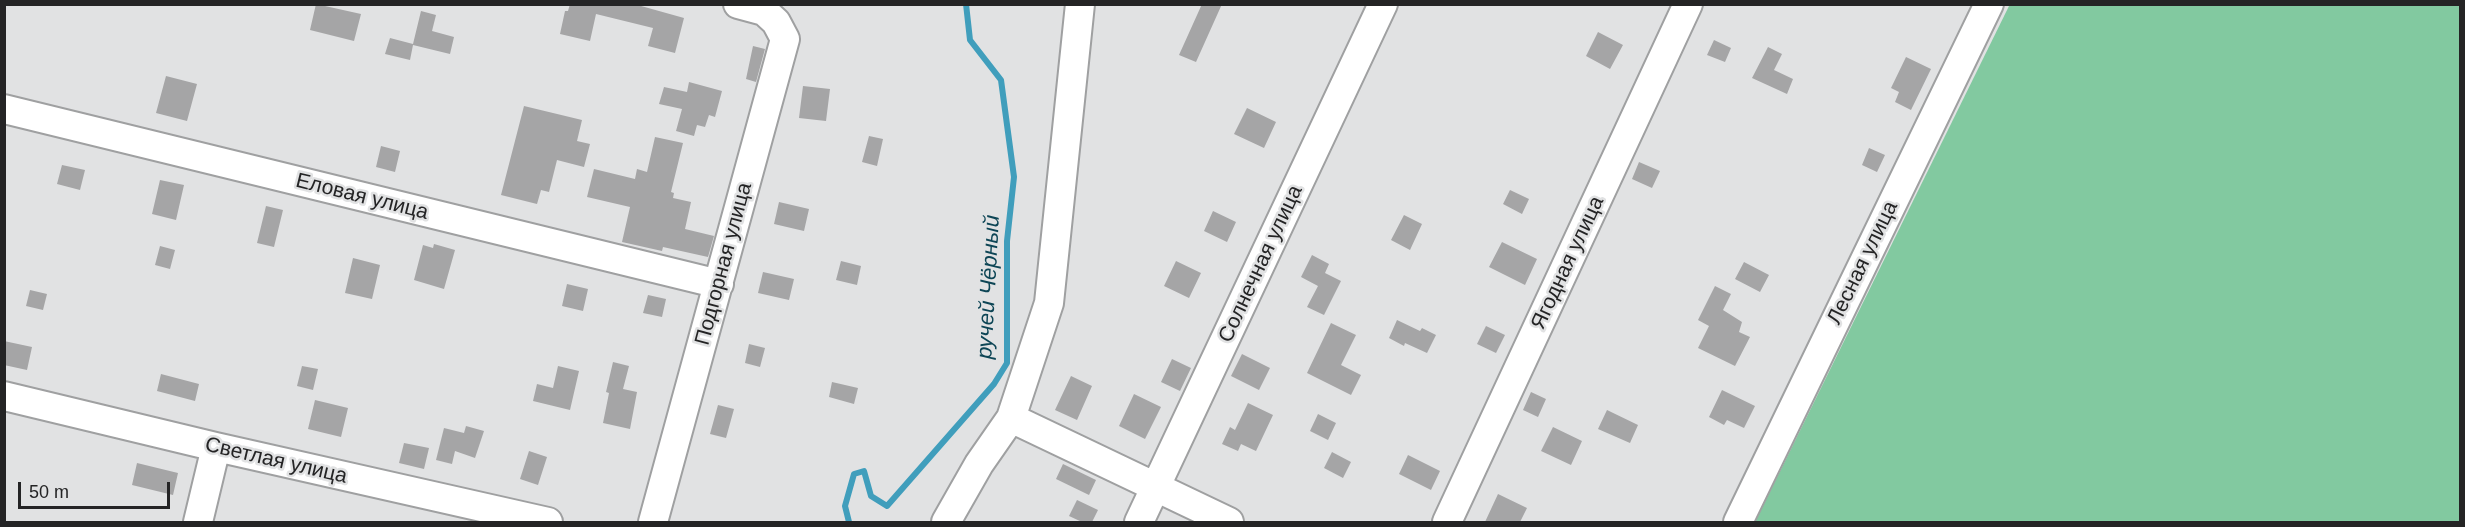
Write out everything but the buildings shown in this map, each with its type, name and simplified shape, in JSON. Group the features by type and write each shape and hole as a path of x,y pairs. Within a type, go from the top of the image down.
{"street":[{"path":"946,522 979,464 1011,418 1049,303 1080,4"},
{"name":"Солнечная улица","path":"1139,522 1383,4"},
{"name":"Ягодная улица","path":"1447,522 1688,4"},
{"name":"Лесная улица","path":"1738,522 1989,4"},
{"name":"Подгорная улица","path":"653,522 785,39 776,22 751,8"},
{"name":"Еловая улица","path":"4,109 719,284"},
{"name":"Светлая улица","path":"4,396 216,447 548,522"},
{"path":"1011,418 1229,522"},
{"path":"198,522 216,447"}],"green space":[{"path":"2010,4 2460,5 2460,522 1755,522"}],"waterway":[{"name":"ручей Чёрный","path":"849,522 845,506 854,474 864,471 871,496 887,506 994,384 1007,363 1007,241 1014,177 1001,80 970,40 966,4"}]}
